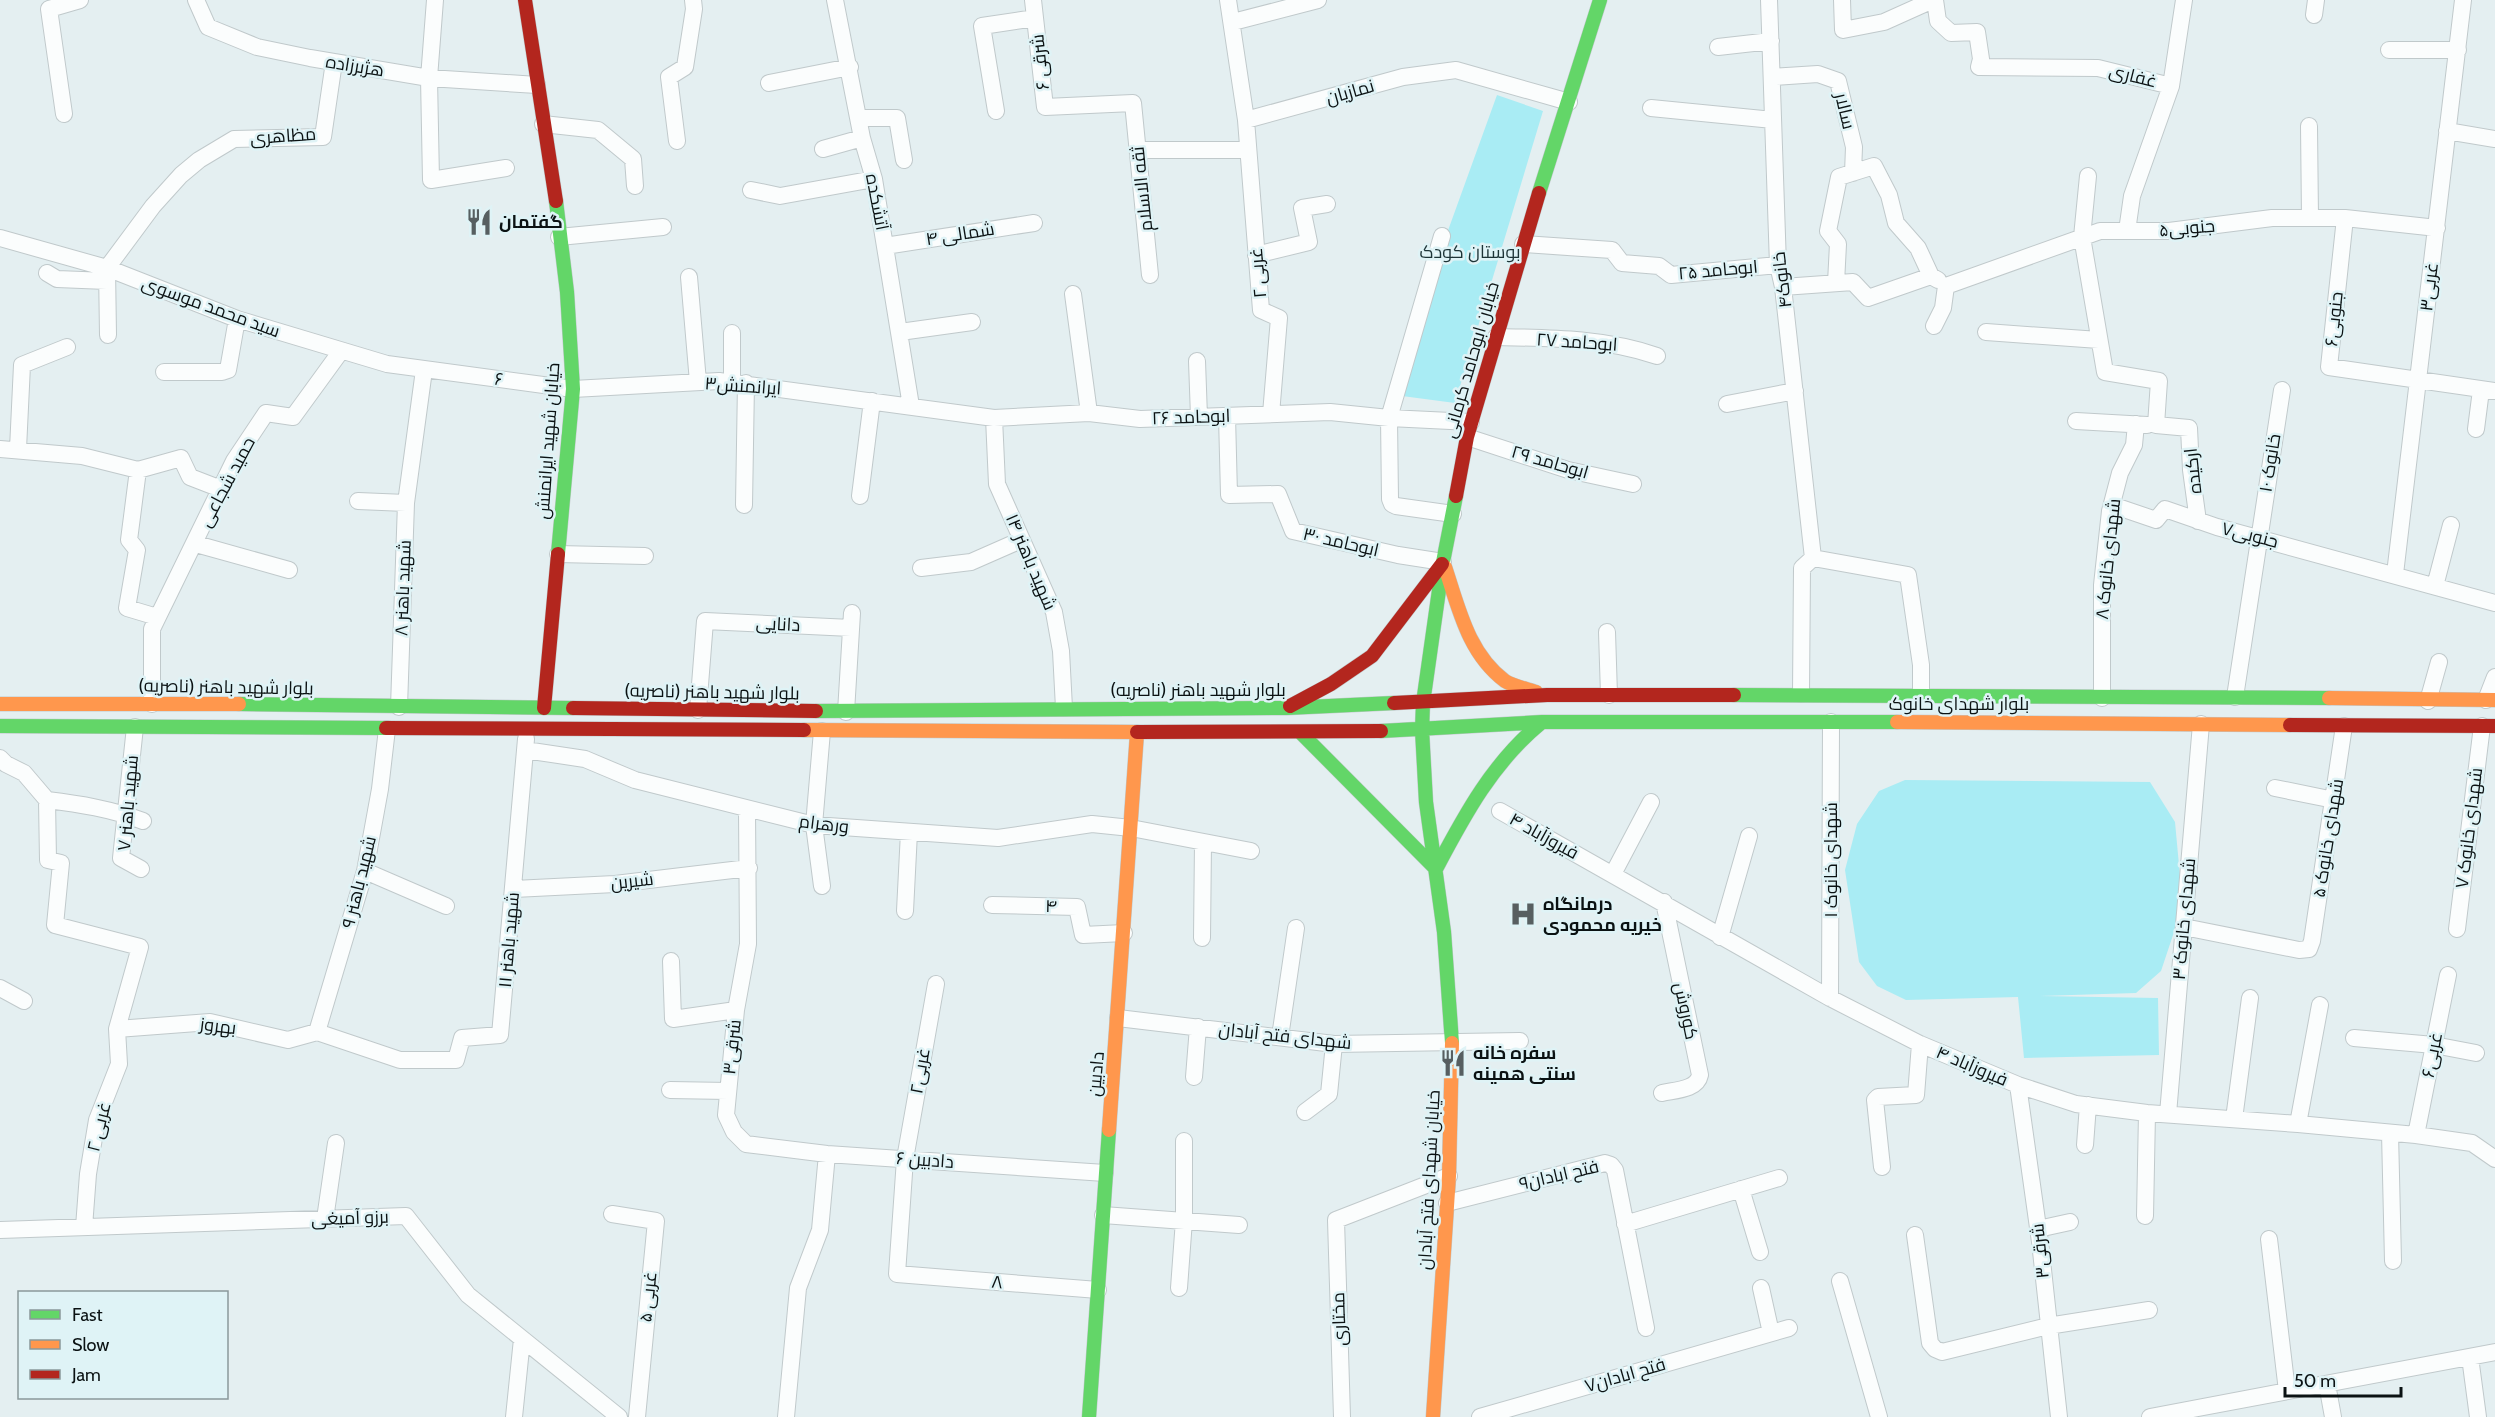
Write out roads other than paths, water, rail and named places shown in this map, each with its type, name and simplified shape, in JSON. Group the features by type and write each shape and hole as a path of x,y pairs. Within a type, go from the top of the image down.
{"main road":[{"name":"خیابان شهید ایرانمنش","path":"525,0 567,296 573,389 544,708"},
{"name":"خیابان ابوحامد کرمانی","path":"1422,730 1423,703 1443,562 1469,429 1523,244 1600,0"},
{"path":"1443,562 1467,634 1485,661 1507,682 1547,695"},
{"path":"1286,708 1331,684 1372,656 1443,562"},
{"name":"بلوار شهدای خانوک","path":"1423,703 1547,695 1801,694 2491,700"},
{"name":"بلوار شهید باهنر (ناصریه)","path":"0,704 214,704 846,712 1064,708 1286,708 1423,703"},
{"path":"213,727 214,704"},
{"path":"1301,734 1436,869 1493,769 1522,736 1542,722"},
{"name":"بلوار شهدای خانوک","path":"1422,730 1542,722 2488,726"},
{"name":"بلوار شهید باهنر (ناصریه)","path":"0,726 1301,734 1422,730"},
{"name":"خیابان شهدای فتح آبادان","path":"1422,730 1426,802 1444,932 1452,1044 1449,1176 1433,1417"},
{"name":"دادبین","path":"1089,1417 1137,733"}],"street":[{"path":"64,114 49,9 80,0"},
{"name":"هژبرزاده","path":"196,0 208,27 257,47 429,78 537,85"},
{"path":"435,0 429,78 431,180 506,168"},
{"path":"677,141 669,76 685,67 694,9 693,0"},
{"name":"آتشکده","path":"835,0 850,67 862,138 874,179 911,406"},
{"name":"۶ شرقی","path":"1033,0 1044,107 1133,103"},
{"path":"1228,0 1246,120"},
{"path":"1233,22 1318,0"},
{"name":"خانوک۴","path":"1769,0 1778,265 1784,287 1813,558"},
{"path":"1842,0 1843,30 1884,22 1934,0"},
{"name":"غفاری","path":"1934,0 1938,21 1951,33 1977,32 1981,59 1978,67 2098,68 2171,86 2132,196 2127,231"},
{"path":"2171,86 2184,0"},
{"name":"غربی۳","path":"2395,574 2463,0"},
{"path":"996,111 982,26 1035,18"},
{"path":"1718,47 1771,41"},
{"path":"2389,50 2458,50"},
{"name":"مظاهری","path":"107,275 153,206 181,175 199,160 234,139 323,137 334,62"},
{"path":"769,83 850,67"},
{"name":"نمازیان","path":"1246,120 1403,77 1456,70 1569,102"},
{"name":"سالار","path":"1772,77 1818,74 1838,81 1854,147 1853,173"},
{"name":"ثقه الاسلام","path":"1133,103 1150,275"},
{"path":"1651,108 1773,120"},
{"path":"859,118 897,118 904,160"},
{"name":"۲ غربی","path":"1246,120 1261,310 1279,318 1271,414"},
{"path":"543,124 598,130 633,159 635,186"},
{"path":"2309,126 2310,218"},
{"path":"2447,131 2495,139"},
{"path":"823,149 862,138"},
{"path":"1138,150 1248,150"},
{"path":"1836,283 1838,244 1828,231 1839,177 1874,166 1889,195 1896,223 1918,248 1931,276 1946,286 1943,309 1934,326"},
{"path":"2076,421 2156,425 2159,381 2105,372 2082,237 2088,176"},
{"path":"751,190 780,196 874,179"},
{"path":"1256,255 1309,242 1302,208 1327,204"},
{"name":"جنوبی۵","path":"1946,286 2100,231 2169,231 2272,218 2345,218 2436,228"},
{"name":"جنوبی۶","path":"2345,218 2329,367 2418,381"},
{"name":"۴ شمالی","path":"885,246 1034,223"},
{"path":"559,237 663,227"},
{"path":"1442,236 1389,418 1390,499 1392,504 1453,514"},
{"name":"سید محمد موسوی","path":"0,238 237,319 387,364 424,370"},
{"name":"ابوحامد ۲۵","path":"1523,244 1611,250 1622,264 1659,266 1671,275 1778,265"},
{"path":"47,273 57,279 107,275 108,335"},
{"path":"1784,287 1853,282 1868,298 1931,276"},
{"path":"689,277 699,382"},
{"path":"1073,294 1089,414"},
{"path":"164,372 222,372 228,370 237,319"},
{"path":"900,332 972,322"},
{"path":"1986,332 2099,340"},
{"path":"732,333 739,382 744,505"},
{"name":"ابوحامد ۲۷","path":"1496,337 1556,339 1628,346 1657,356"},
{"path":"18,449 22,365 67,347"},
{"name":"حمید شجاعی","path":"157,617 196,544 234,461 266,412 293,417 341,351"},
{"path":"1197,361 1199,417"},
{"name":"۶","path":"424,370 573,389"},
{"name":"شهید باهنر ۸","path":"399,707 406,503 424,370"},
{"path":"2418,381 2488,390 2476,429"},
{"name":"ایرانمنش۳","path":"573,389 739,382 911,406"},
{"path":"1727,404 1795,390"},
{"name":"خانوک ۱۰","path":"2235,697 2282,390"},
{"path":"860,496 872,400"},
{"name":"ابوحامد ۲۶","path":"911,406 994,418 1089,414 1140,419 1330,412 1469,429"},
{"name":"ابوحامد ۳۰","path":"1227,416 1229,495 1278,494 1293,531 1398,555 1443,562"},
{"name":"شهید باهنر ۱۴","path":"994,418 997,484 1054,612 1061,651 1064,708"},
{"name":"شهدای خانوک ۸","path":"2102,698 2102,585 2112,505 2120,473 2134,445 2136,424"},
{"name":"ارکیده","path":"2156,425 2189,428 2191,470 2198,520"},
{"name":"ابوحامد ۲۹","path":"1469,429 1568,470 1633,484"},
{"path":"0,449 82,456 138,470 181,458 190,477 221,489"},
{"path":"138,470 129,540 137,550 127,608 157,617 152,629 152,704"},
{"path":"358,501 406,503"},
{"name":"جنوبی۷","path":"2112,505 2156,520 2165,509 2495,603"},
{"path":"2435,586 2451,525"},
{"path":"921,568 971,562 1021,540"},
{"path":"196,544 289,570"},
{"path":"558,554 645,556"},
{"path":"1801,694 1802,568 1813,558 1908,575 1921,665 1921,694"},
{"name":"دانایی","path":"699,710 705,621 852,620 846,712"},
{"path":"1607,632 1610,695"},
{"path":"2428,701 2439,662"},
{"path":"2491,700 2495,677"},
{"name":"شهدای خانوک ۱","path":"1830,998 1831,722"},
{"name":"شهدای خانوک ۳","path":"2168,1114 2201,724"},
{"name":"شهدای خانوک ۵","path":"2184,927 2299,950 2309,949 2344,726"},
{"name":"شهدای خانوک ۷","path":"2457,929 2488,726"},
{"name":"شهید باهنر ۷","path":"135,727 121,858 141,869"},
{"name":"شهید باهنر ۹","path":"317,1032 364,871 380,789 387,729"},
{"name":"شهید باهنر ۱۱","path":"317,1032 400,1060 456,1060 462,1038 500,1035 527,729"},
{"path":"822,731 814,825 822,886"},
{"name":"ورهرام","path":"525,750 585,759 635,780 814,825 998,838 1092,824 1131,828 1251,851"},
{"path":"0,758 6,764 24,773 47,800 93,805 101,810 125,814 143,821"},
{"path":"2275,788 2334,800"},
{"name":"۲ غربی","path":"47,800 48,860 61,863 55,925 140,947 117,1029 119,1064 97,1120 88,1174 84,1227"},
{"path":"1613,874 1651,802"},
{"name":"شرقی۳","path":"746,1144 734,1132 726,1115 736,1010 748,944 747,810"},
{"name":"فیروزآباد ۴","path":"1500,811 1830,998 1920,1044 2018,1085 2076,1104 2147,1113 2416,1135 2472,1143 2495,1159"},
{"path":"904,911 909,832"},
{"path":"1720,937 1749,836"},
{"path":"1202,938 1203,842"},
{"name":"شیرین","path":"514,889 615,884 749,868"},
{"path":"364,871 446,906"},
{"name":"کوروش","path":"1662,1093 1694,1086 1700,1075 1664,902"},
{"name":"۴","path":"992,905 1077,907 1083,935 1124,933"},
{"path":"1280,1037 1296,928"},
{"path":"671,961 673,1018 736,1010"},
{"name":"غربی۶","path":"2416,1135 2448,975"},
{"name":"غربی۲","path":"897,1274 904,1159 936,984"},
{"path":"0,988 24,1001"},
{"path":"2234,1119 2250,998"},
{"path":"2298,1124 2320,1005"},
{"name":"شهدای فتح آبادان","path":"1118,1018 1334,1044 1452,1044 1520,1041"},
{"name":"بهروز","path":"117,1029 210,1022 288,1040 317,1032"},
{"path":"1194,1077 1198,1027"},
{"path":"2354,1038 2434,1045 2476,1053"},
{"path":"1305,1112 1329,1094 1334,1044"},
{"path":"1882,1167 1875,1100 1878,1097 1916,1095 1920,1044"},
{"name":"شرقی۳","path":"2018,1085 2038,1229 2059,1417"},
{"path":"670,1090 728,1091"},
{"path":"2085,1145 2088,1105"},
{"path":"2145,1216 2147,1113"},
{"path":"2390,1133 2393,1261"},
{"path":"1179,1288 1184,1220 1184,1141"},
{"path":"325,1219 336,1143"},
{"name":"دادبین ۶","path":"746,1144 827,1155 1106,1173"},
{"path":"786,1417 798,1288 820,1230 827,1155"},
{"name":"فتح ابادان۹","path":"1447,1203 1605,1163 1611,1165 1615,1170 1646,1328"},
{"name":"مختاری","path":"1342,1417 1336,1221 1449,1176"},
{"path":"1624,1224 1779,1178"},
{"path":"1741,1189 1760,1252"},
{"name":"۵ غربی","path":"612,1214 656,1221 637,1417"},
{"path":"1103,1215 1239,1225"},
{"name":"برزو آمیغی","path":"0,1230 406,1216 468,1295 612,1414"},
{"path":"2038,1229 2070,1222"},
{"path":"1916,1235 1930,1343 1942,1352 2048,1326 2149,1310"},
{"path":"2269,1239 2287,1391"},
{"name":"۸","path":"897,1274 1098,1290"},
{"path":"1840,1281 1878,1417"},
{"path":"1761,1288 1772,1333"},
{"name":"فتح ابادان۷","path":"1479,1417 1789,1328"},
{"path":"514,1417 522,1339"},
{"path":"2150,1417 2201,1412 2287,1391 2495,1352"},
{"path":"2470,1357 2478,1417"},
{"path":"2327,1384 2333,1417"}],"place":[{"name":"گفتمان","path":"479,222"},
{"name":"درمانگاه خیریه محمودی","path":"1523,914"},
{"name":"سفره خانه سنتی همینه","path":"1453,1063"}],"park label":[{"name":"بوستان کودک","path":"1470,252"}]}
